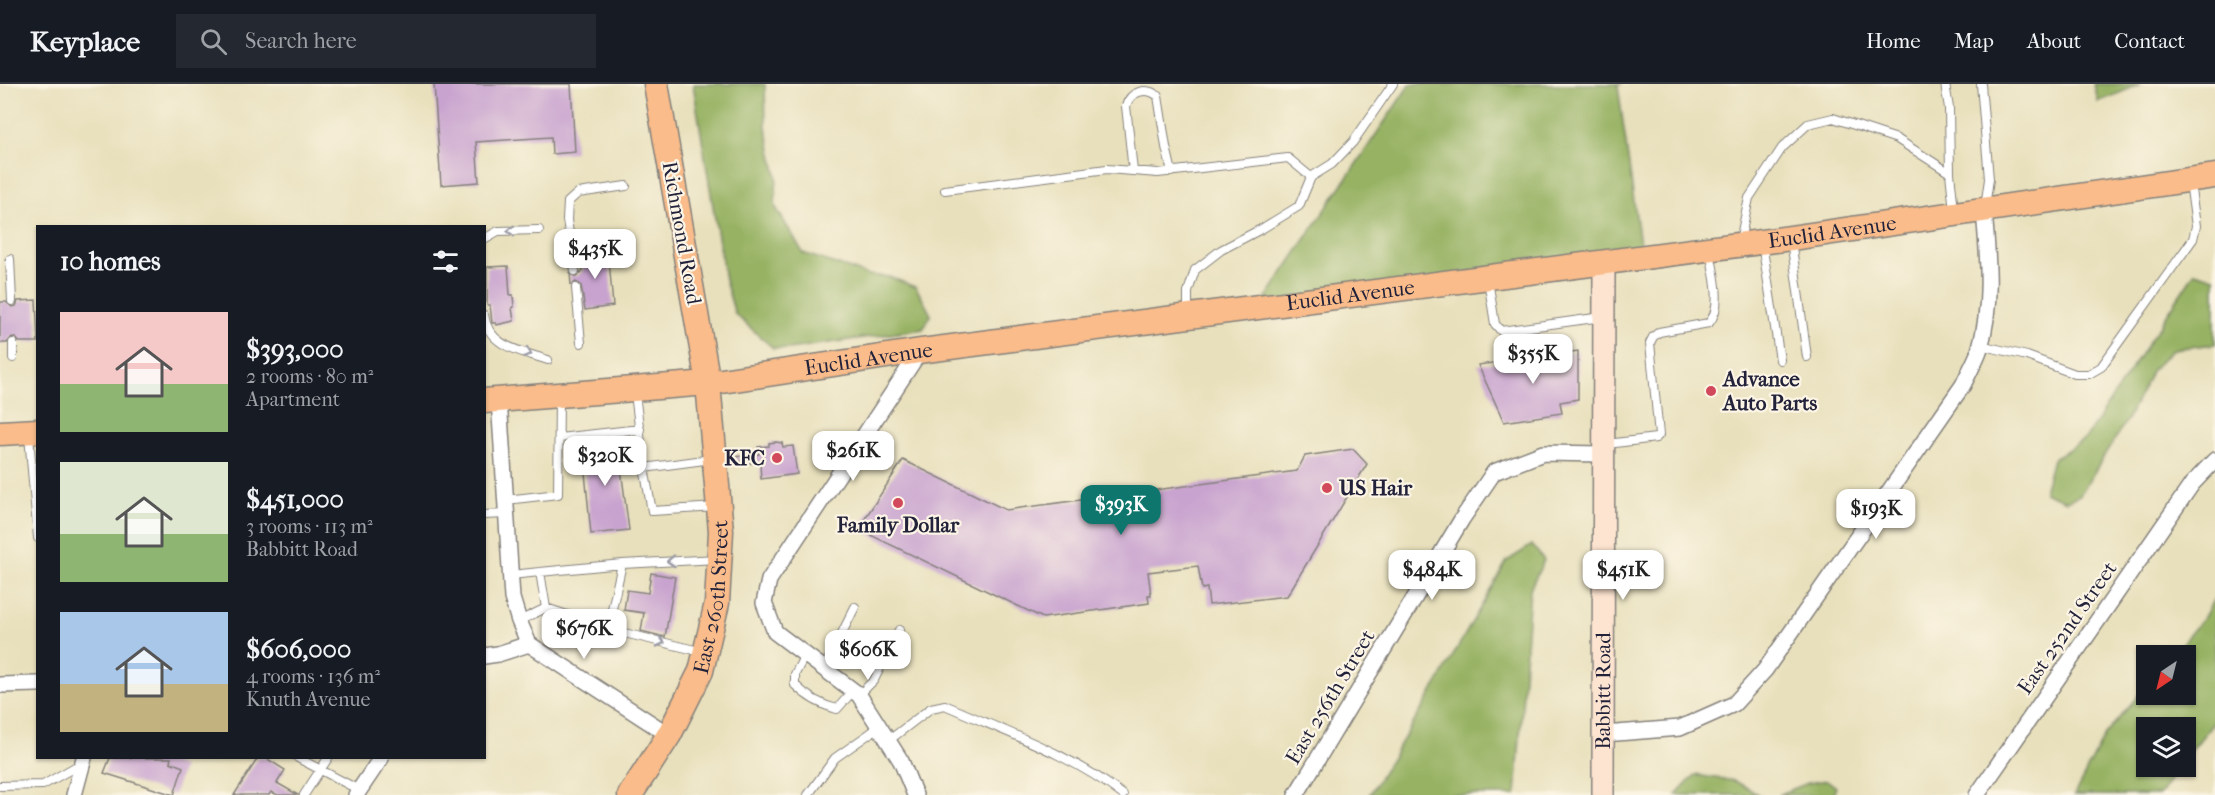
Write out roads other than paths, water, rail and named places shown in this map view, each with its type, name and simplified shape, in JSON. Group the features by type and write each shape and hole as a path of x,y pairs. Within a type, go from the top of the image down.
{"main road":[{"name":"Richmond Road","path":"656,84 708,383"},
{"name":"Euclid Avenue","path":"492,400 708,383 920,351 1604,264 1954,216 2215,176"},
{"name":"Babbitt Road","path":"1603,795 1604,264"},
{"name":"East 260th Street","path":"630,795 669,735 701,671 717,603 721,531 708,383"},
{"path":"0,434 33,431"}],"street":[{"path":"1604,734 1680,728 1734,704 1765,670 1963,385 1980,345 1988,306 1989,261 1984,211"},
{"path":"915,795 901,761 856,693 775,632 764,603 769,580 920,351"},
{"path":"492,400 506,507 513,598 519,621 529,644 669,735"},
{"name":"East 256th Street","path":"1296,795 1462,519 1494,472 1543,453 1603,449"},
{"name":"East 252nd Street","path":"1977,795 2192,484 2215,460"},
{"path":"486,655 529,644"},
{"path":"0,685 36,684"},
{"path":"358,793 380,759"},
{"path":"74,795 83,760"}],"lane":[{"path":"1188,317 1188,292 1196,270 1221,250 1299,206 1311,177 1332,164 1353,142 1393,84"},
{"path":"1945,84 1949,108 1950,173 1954,216"},
{"path":"1981,84 1989,179 1984,211"},
{"path":"1133,171 1126,106 1136,93 1147,91 1158,96 1172,172"},
{"path":"1780,360 1750,244 1749,198 1782,148 1808,124 1833,118 1897,139 1950,173"},
{"path":"945,190 1107,170 1158,173 1288,158 1311,177"},
{"path":"1980,345 2027,357 2075,374 2089,375 2101,367 2193,239 2196,226 2190,180"},
{"path":"575,272 567,220 568,202 578,193 626,186"},
{"path":"486,238 498,231 539,230"},
{"path":"1791,238 1807,357"},
{"path":"1603,449 1656,438 1659,435 1650,343 1659,332 1709,323 1715,316 1717,304 1710,249"},
{"path":"10,259 12,302"},
{"path":"1488,279 1495,324 1501,331 1604,317"},
{"path":"576,288 581,343"},
{"path":"486,324 497,340 548,360"},
{"path":"13,343 13,358"},
{"path":"635,388 644,468 652,511 718,507"},
{"path":"486,514 558,494 559,395"},
{"path":"559,438 640,429"},
{"path":"33,431 36,495"},
{"path":"644,468 713,458"},
{"path":"511,575 622,564 719,559"},
{"path":"616,631 612,609 622,564"},
{"path":"540,572 546,608"},
{"path":"824,669 855,607"},
{"path":"519,621 546,608 616,631 706,652"},
{"path":"805,655 795,674 795,685 822,704 837,709 874,680 899,630"},
{"path":"888,741 931,708 945,705 1076,763 1123,795"},
{"path":"808,795 835,758 879,727"},
{"path":"300,759 358,793"},
{"path":"304,795 327,759"},
{"path":"0,786 44,785 83,760"}],"place":[{"name":"Advance Auto Parts","path":"1711,391"},
{"name":"KFC","path":"777,458"},
{"name":"US Hair","path":"1327,488"},
{"name":"Family Dollar","path":"898,503"}]}
